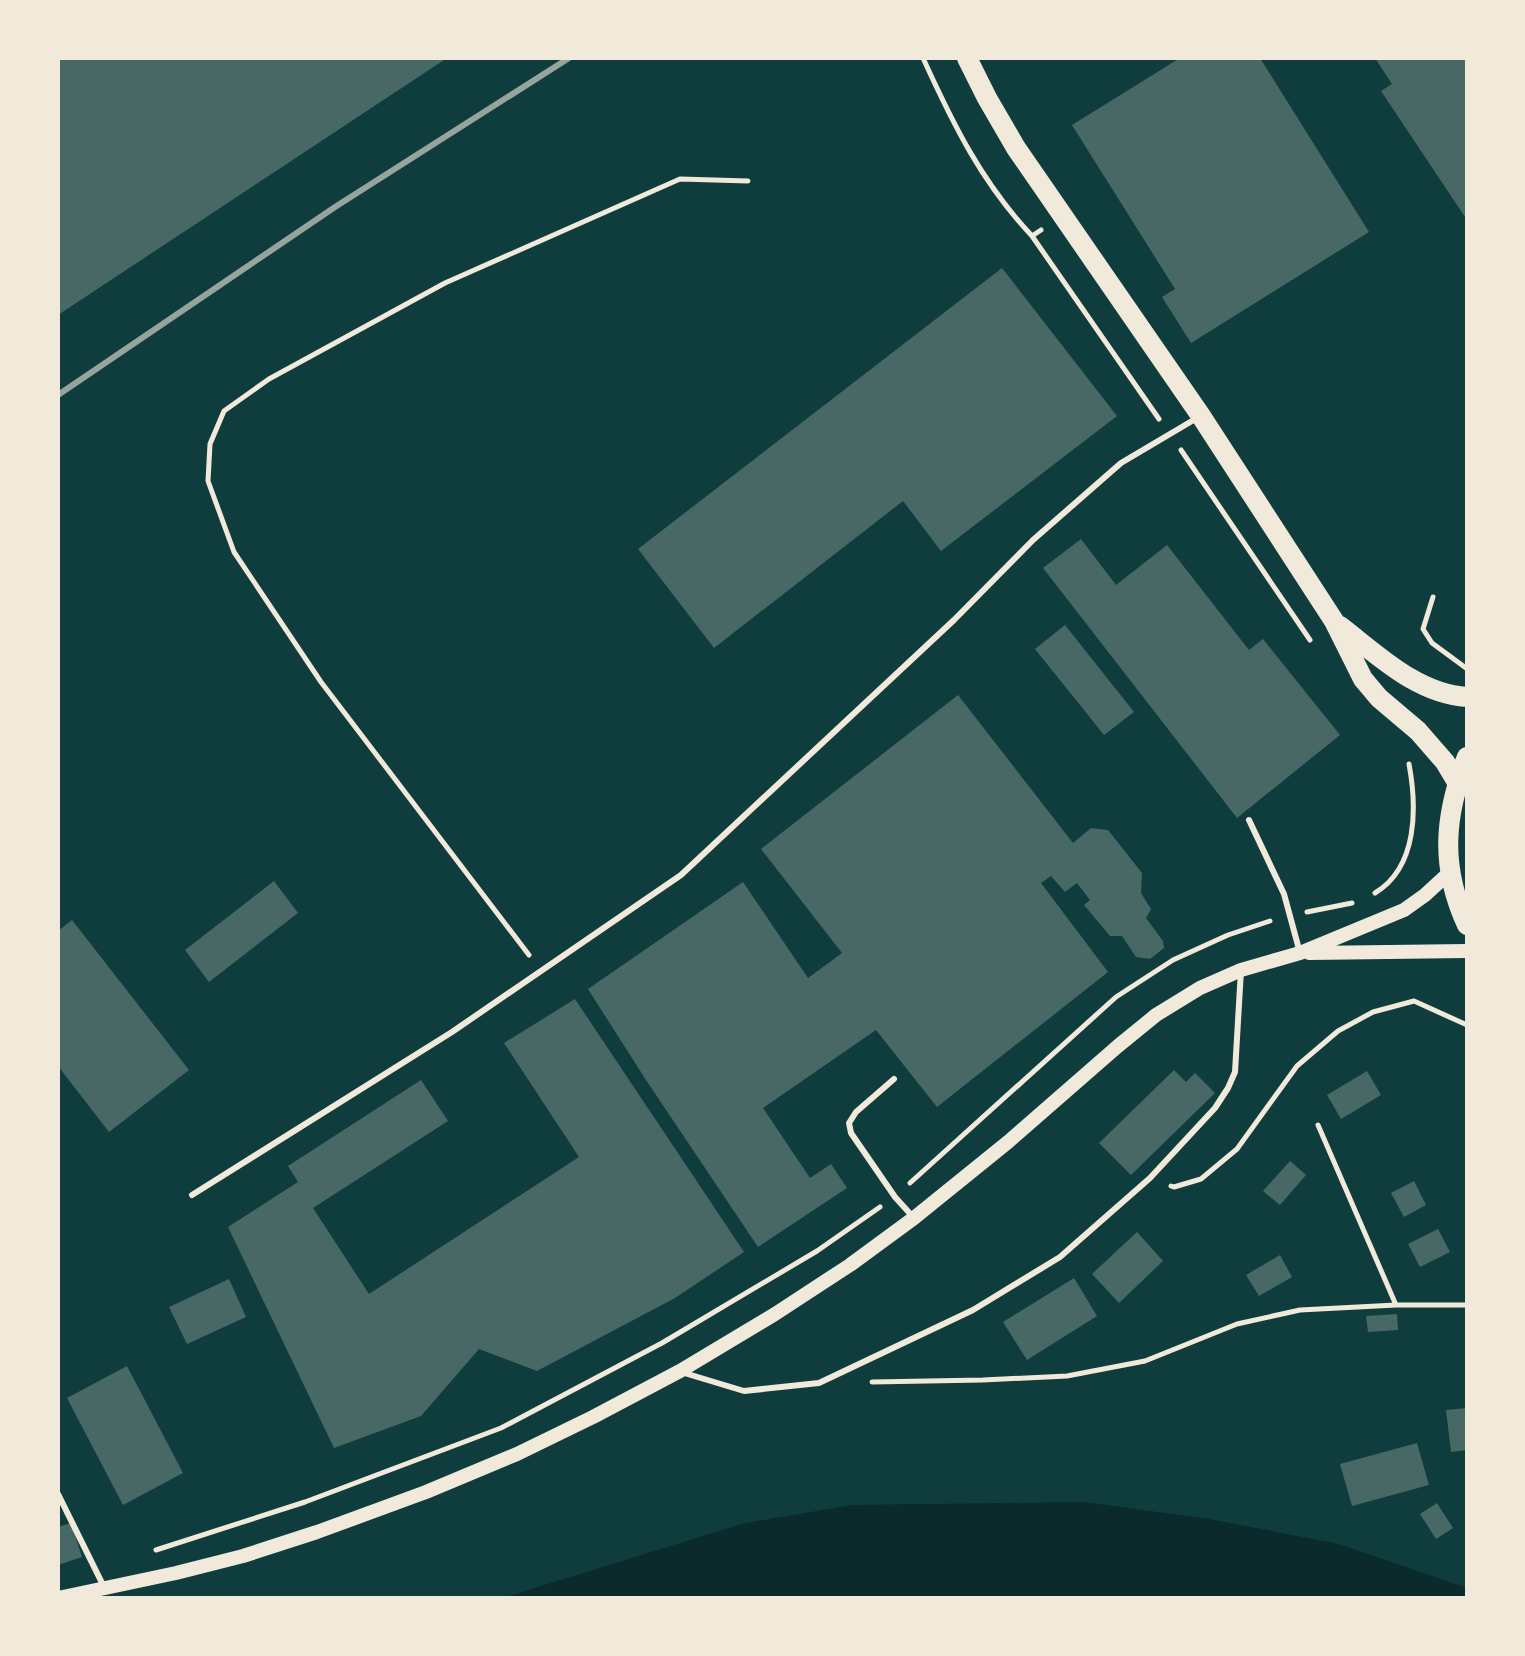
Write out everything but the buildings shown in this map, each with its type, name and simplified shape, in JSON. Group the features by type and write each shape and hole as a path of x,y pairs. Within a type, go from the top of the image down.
{"main road":[{"path":"967,58 1016,148 1201,416 1334,621 1363,679 1379,698 1418,731 1445,762 1457,782"},
{"path":"1334,621 1403,673 1430,689 1467,697"},
{"path":"1467,757 1457,782 1449,826 1450,872 1456,901 1467,925"}],"street":[{"path":"58,1598 243,1556 317,1532 517,1454 680,1371 850,1265 914,1218 1156,1015 1200,988 1241,970 1300,953 1404,910 1450,872"},
{"path":"1300,953 1467,951"}],"lane":[{"path":"192,1195 452,1032 681,875 954,620 1033,540 1121,463 1201,416"},
{"path":"1249,820 1284,894 1300,953"},
{"path":"680,1371 744,1391 819,1383 973,1310 1060,1257 1150,1178 1215,1108 1228,1088 1235,1072 1241,970"},
{"path":"894,1079 856,1112 849,1123 851,1133 895,1197 914,1218"},
{"path":"58,1494 105,1588"}],"path":[{"path":"923,58 951,120 980,172 1008,211 1032,236 1316,650"},
{"path":"542,972 321,682 234,552 208,481 210,444 224,411 269,379 445,283 680,179 748,181"},
{"path":"1032,236 1062,217"},
{"path":"1433,597 1423,629 1432,643 1467,669"},
{"path":"1370,896 1400,869 1411,836 1414,793 1409,762"},
{"path":"155,1550 305,1502 501,1428 662,1343 817,1251 895,1197 1116,997 1173,960 1228,935 1289,915 1359,902"},
{"path":"1150,1178 1174,1187 1201,1179 1237,1149 1297,1066 1338,1031 1373,1012 1414,1001 1467,1025"},
{"path":"1318,1125 1396,1305"},
{"path":"819,1383 1067,1376 1145,1361 1237,1324 1300,1310 1467,1305"}],"water":[{"path":"1084,1502 1209,1519 1339,1544 1467,1588 1467,1598 502,1598 745,1523 852,1505"}],"railway":[{"path":"58,395 335,207 569,58"}]}
